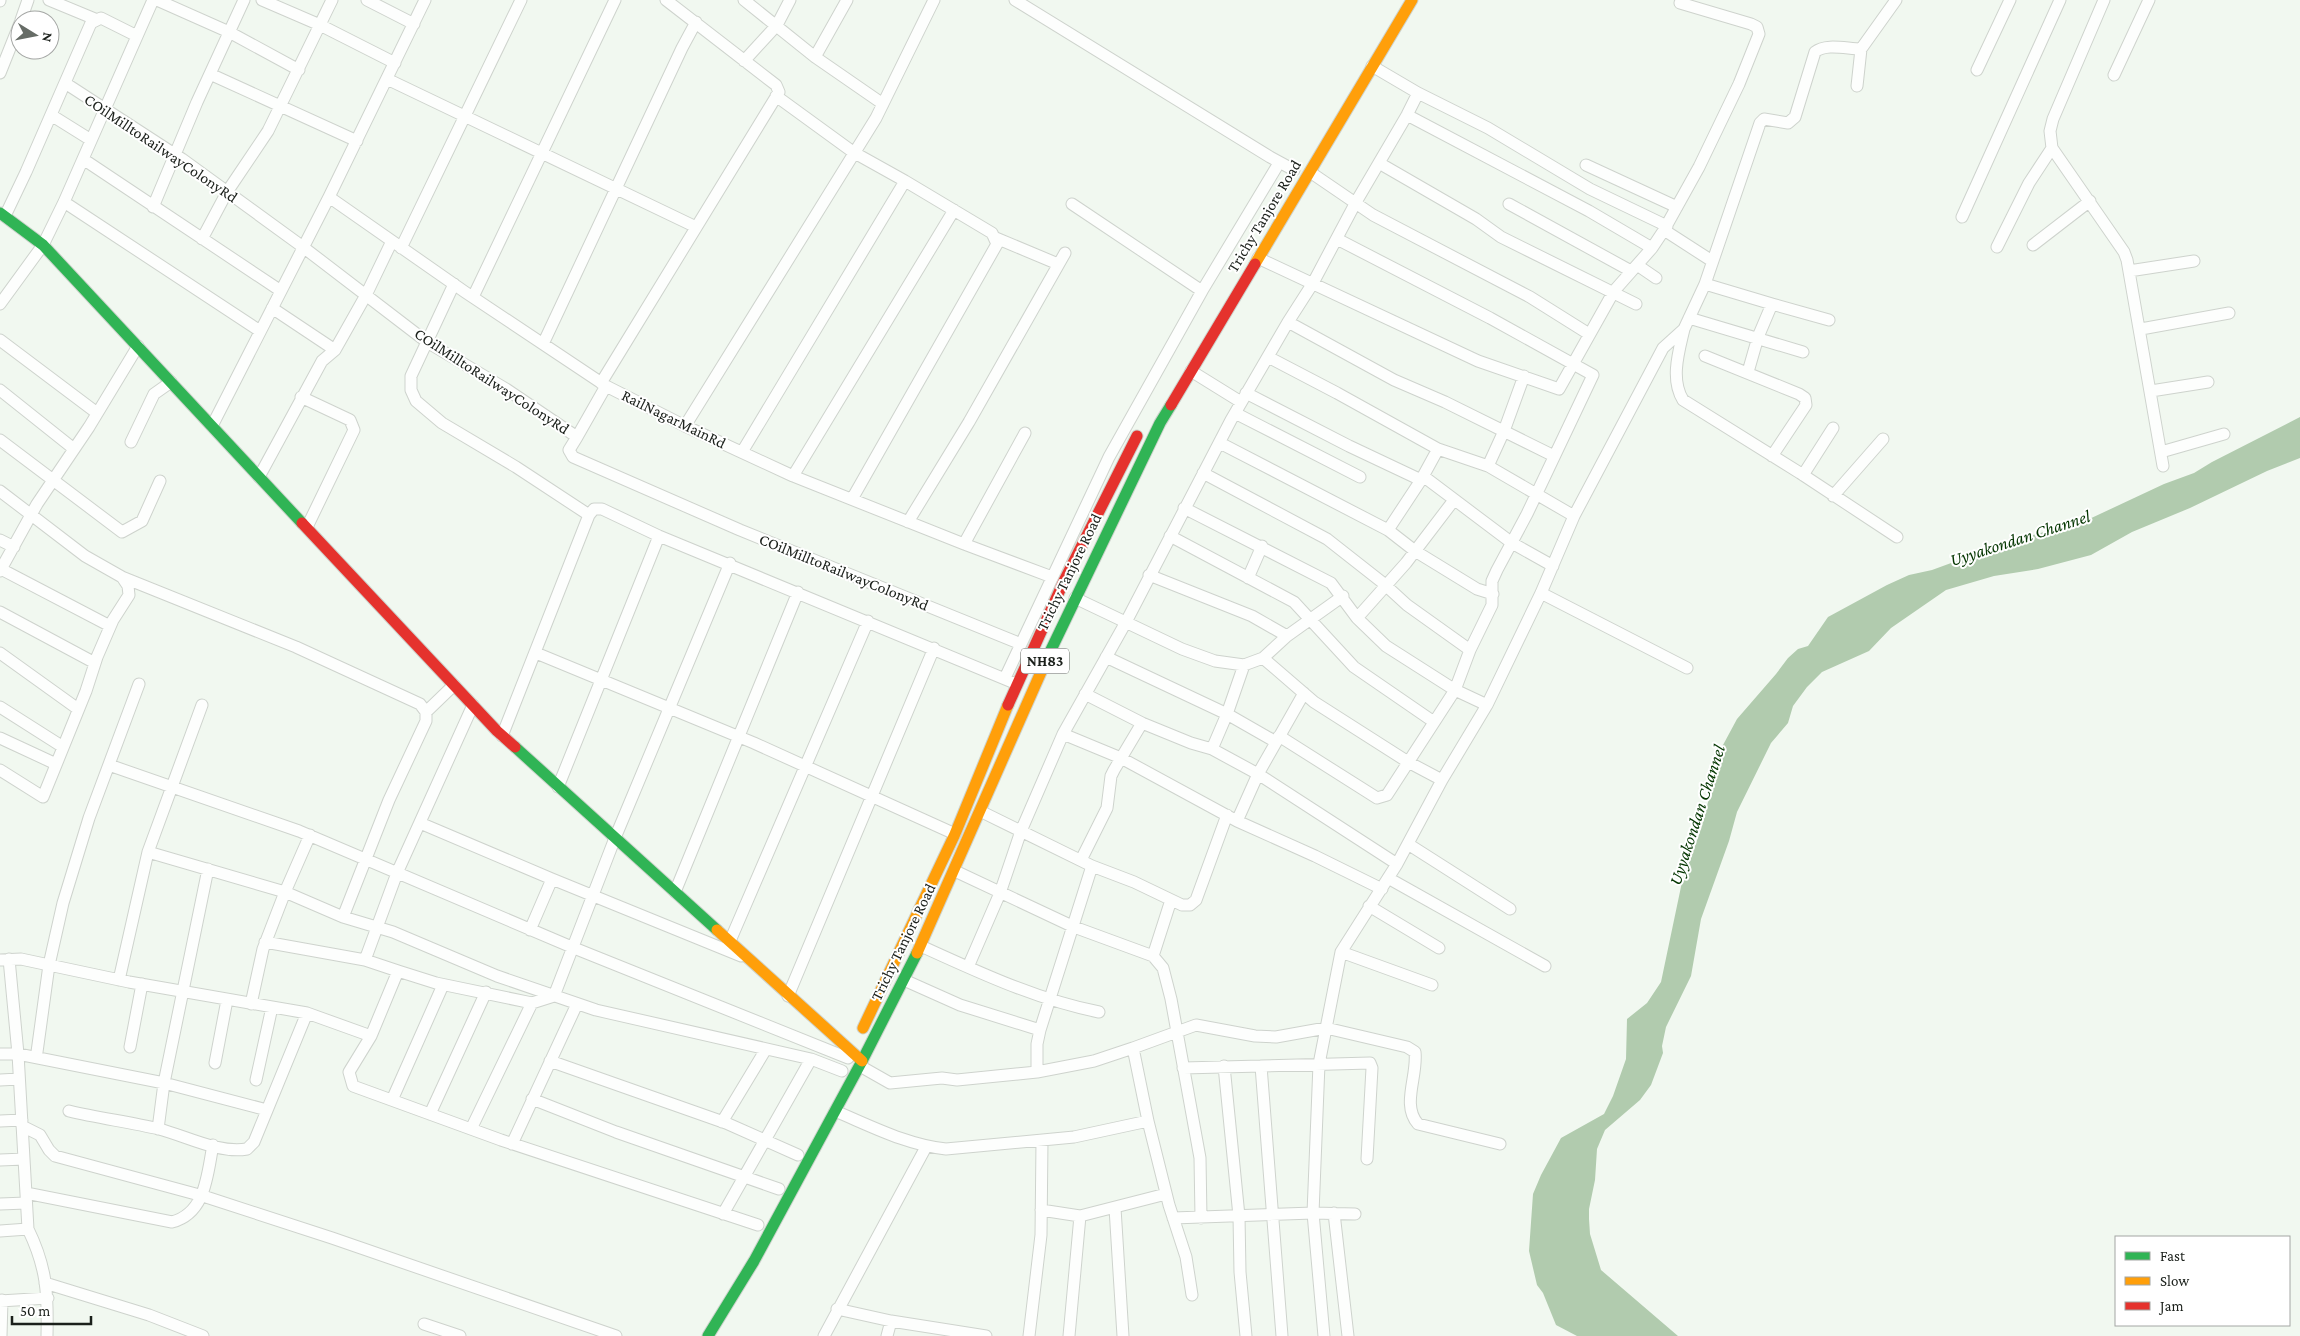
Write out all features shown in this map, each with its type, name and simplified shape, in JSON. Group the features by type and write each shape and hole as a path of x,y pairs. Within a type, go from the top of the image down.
{"main road":[{"name":"Trichy Tanjore Road","path":"708,1336 754,1261 861,1064 921,946 1075,598 1160,423 1412,0"},
{"path":"2,214 43,245 502,736 730,941 861,1064"},
{"name":"Trichy Tanjore Road","path":"840,1075 954,834 1017,684 1064,581 1143,425"},
{"path":"782,1184 807,1138"}],"street":[{"path":"49,0 95,19 100,18 136,36"},
{"path":"0,304 43,245 64,202 153,0"},
{"path":"157,0 229,32 299,70"},
{"path":"153,207 244,0"},
{"path":"262,0 320,25 395,64"},
{"path":"202,240 226,192 268,131 332,0"},
{"path":"367,0 414,24"},
{"path":"212,426 329,198 425,0"},
{"path":"259,476 322,361 335,350 397,244 465,116 521,0"},
{"path":"473,297 615,0"},
{"path":"577,437 604,384 696,227 779,92 776,85 666,0"},
{"path":"744,0 815,57 882,104"},
{"path":"744,61 777,25 790,0"},
{"path":"815,57 847,0"},
{"path":"685,426 882,104 934,0"},
{"path":"1015,0 1279,163 1294,170"},
{"path":"1977,70 2010,0"},
{"path":"1962,217 2060,0"},
{"path":"2104,0 2053,119 2050,131 2052,148 2124,252 2141,329 2164,466"},
{"path":"2114,74 2149,0"},
{"path":"1857,86 1861,50 1893,1"},
{"path":"1258,258 1478,360 1559,389 1614,291 1652,248 1677,207 1700,166 1735,92 1759,34 1757,27 1751,24 1680,3"},
{"path":"2,214 51,115 91,23 95,19"},
{"path":"543,344 696,22"},
{"path":"0,74 10,49"},
{"path":"1861,50 1819,49 1815,52 1795,117 1788,123 1769,118 1764,119 1760,123 1737,196 1705,284 1684,329 1675,370 1679,394 1683,400 1803,475 1896,538"},
{"path":"1372,66 1418,93 1488,128 1590,190 1665,228 1712,261"},
{"path":"210,74 357,141"},
{"path":"387,79 696,227"},
{"name":"COilMilltoRailwayColonyRd","path":"65,83 175,155 303,247 427,342 506,389 577,437 569,450 573,457 740,530 1021,644"},
{"path":"968,967 1000,893 1021,831 1063,734 1126,622 1235,413 1313,283 1356,202 1418,93"},
{"path":"776,96 853,152 954,210 992,233 996,238 1058,264"},
{"path":"51,115 91,140"},
{"path":"1407,115 1589,210 1652,248"},
{"path":"1997,247 2029,183 2052,148"},
{"path":"83,159 281,291"},
{"path":"1005,678 1109,457 1202,291 1279,163"},
{"path":"1379,163 1476,219 1501,237 1614,291 1636,304"},
{"path":"1586,164 1677,207"},
{"path":"1310,172 1373,215 1530,297 1589,334"},
{"path":"742,452 905,181"},
{"name":"RailNagarMainRd","path":"329,198 604,384 685,426 793,476 1052,577"},
{"path":"2033,245 2090,201"},
{"path":"64,202 260,331"},
{"path":"1072,204 1202,291"},
{"path":"1509,204 1656,278"},
{"path":"793,476 954,210"},
{"path":"852,499 996,248 996,238"},
{"path":"1106,657 1278,739 1377,798 1387,795 1455,690 1470,650 1488,618 1494,600 1492,581 1593,375 1571,365 1490,318 1337,239"},
{"path":"908,522 969,422 1065,253"},
{"path":"2129,270 2194,261"},
{"path":"454,284 410,376 411,390 416,401 442,423 516,467 589,515"},
{"path":"1705,284 1829,320"},
{"path":"1748,372 1758,338 1772,304"},
{"path":"272,308 335,350"},
{"path":"2141,329 2230,313"},
{"path":"1689,318 1803,352"},
{"path":"1288,322 1394,380 1445,402 1554,456"},
{"path":"1324,1336 1313,1213 1319,1064 1341,952 1397,864 1442,780 1487,705 1541,594 1574,516 1663,348 1684,329"},
{"path":"0,340 97,413"},
{"path":"110,626 1,570 52,481 138,346"},
{"path":"1705,356 1748,372 1805,398 1806,405 1772,456"},
{"path":"1268,357 1438,448 1488,466 1574,516"},
{"path":"1191,371 1348,446 1422,478 1512,543 1553,566"},
{"path":"1488,466 1504,431 1524,376"},
{"path":"131,442 154,394 171,382"},
{"path":"2151,391 2208,382"},
{"path":"0,390 74,449"},
{"path":"301,397 350,420 354,430 307,527"},
{"path":"1235,413 1360,477"},
{"path":"1803,475 1833,428"},
{"path":"964,544 1025,433"},
{"path":"2161,452 2224,434"},
{"path":"1834,496 1883,439"},
{"path":"0,440 122,532 142,521 160,481"},
{"path":"1220,443 1388,530 1415,551 1477,589 1493,594"},
{"path":"1388,530 1422,478 1438,448"},
{"path":"1203,473 1327,539 1407,605 1470,650"},
{"path":"0,491 85,556 122,577 296,647 420,704 426,712 426,721 389,800 343,917"},
{"path":"1358,618 1415,551 1454,500"},
{"path":"1184,508 1331,582 1358,618 1386,646 1455,690 1487,705"},
{"path":"502,736 536,654 589,515 594,509 602,509 659,536 934,648 1017,684"},
{"path":"558,787 659,536"},
{"path":"1170,536 1294,602 1354,666 1434,722"},
{"path":"0,540 14,546"},
{"path":"1248,578 1262,546"},
{"path":"265,942 365,960 443,984 532,1003 554,996 615,838 730,564"},
{"path":"1149,576 1252,616 1287,636"},
{"path":"0,770 44,797 110,626 129,595 128,586 122,577"},
{"path":"675,892 798,592"},
{"path":"1541,594 1687,668"},
{"path":"1075,598 1182,649 1215,661 1244,665 1263,658 1287,636 1343,596"},
{"path":"0,612 95,663"},
{"path":"730,941 868,621"},
{"path":"788,996 934,648"},
{"path":"0,654 78,709"},
{"path":"536,654 739,737 954,834"},
{"path":"1263,658 1314,702 1408,762 1442,780"},
{"path":"1212,749 1227,714 1244,665"},
{"path":"37,1052 49,965 63,903 89,818 139,684"},
{"path":"426,712 454,685"},
{"path":"1085,694 1142,723 1212,749 1258,774 1397,864"},
{"path":"980,810 1087,863 1134,882 1182,905 1190,906 1196,900 1232,818 1304,694"},
{"path":"119,980 129,928 148,852 202,705"},
{"path":"365,960 396,873 473,705"},
{"path":"0,707 63,747"},
{"path":"1037,1072 1037,1044 1040,1030 1074,927 1087,863 1107,808 1112,776 1142,723"},
{"path":"1063,734 1121,758 1232,818 1382,889"},
{"path":"0,738 56,764"},
{"path":"109,765 310,835 574,948 850,1055"},
{"path":"420,823 750,960"},
{"path":"251,1004 265,942 310,835"},
{"path":"1408,844 1510,909"},
{"path":"148,852 285,892 343,917 376,927 576,1004 615,1015 811,1059 840,1075"},
{"path":"158,1129 164,1084 208,869"},
{"path":"955,871 1074,927 1153,956 1163,968 1177,1031 1200,1158 1201,1218"},
{"path":"1388,878 1545,966"},
{"path":"530,930 552,879"},
{"path":"1153,956 1171,900"},
{"path":"1369,906 1439,948"},
{"path":"921,946 968,967 1051,998 1099,1012"},
{"path":"1341,952 1432,985"},
{"path":"47,1336 48,1298 42,1261 28,1229 18,1054 5,960 21,959 119,980 307,1013 371,1036"},
{"path":"398,971 371,1036 349,1072 349,1079 353,1086 359,1090 392,1100 512,1144 758,1226"},
{"path":"904,980 960,1005 1040,1030"},
{"path":"130,1047 142,984"},
{"path":"392,1100 443,984"},
{"path":"430,1114 486,992"},
{"path":"214,1063 227,1000"},
{"path":"471,1129 532,1003"},
{"path":"512,1144 576,1004"},
{"path":"256,1080 272,1007"},
{"path":"68,1111 158,1129 213,1145 248,1150 254,1142 307,1013"},
{"path":"861,1064 890,1083 942,1078 957,1080 1037,1072 1094,1060 1196,1025 1255,1036 1276,1037 1326,1028 1407,1046 1415,1052 1417,1064 1410,1108 1413,1118 1418,1124 1500,1144"},
{"path":"1133,1048 1166,1194 1186,1257 1192,1295"},
{"path":"722,1122 766,1049"},
{"path":"0,1054 18,1054 164,1084 267,1110"},
{"path":"724,1214 811,1059"},
{"path":"550,1062 722,1122 798,1155"},
{"path":"1183,1068 1370,1063 1372,1068 1367,1159"},
{"path":"1224,1066 1238,1216 1240,1272 1246,1336"},
{"path":"1261,1066 1282,1336"},
{"path":"0,1080 19,1079"},
{"path":"532,1099 616,1132 746,1176 782,1184"},
{"path":"835,1111 926,1147 946,1149 1074,1137 1148,1121"},
{"path":"0,1121 22,1123 40,1135 55,1156 203,1196 332,1238 616,1336"},
{"path":"1030,1336 1041,1235 1042,1141"},
{"path":"0,1204 26,1198 172,1222 189,1214 203,1196 213,1145"},
{"path":"824,1336 926,1147"},
{"path":"0,1160 24,1159"},
{"path":"1041,1210 1080,1216 1166,1194"},
{"path":"1114,1208 1124,1336"},
{"path":"1173,1218 1313,1213 1355,1214"},
{"path":"1334,1213 1348,1336"},
{"path":"1069,1336 1080,1216"},
{"path":"0,1231 28,1229"},
{"path":"45,1283 149,1315 203,1336"},
{"path":"1,1336 1,1300 48,1298"},
{"path":"837,1309 986,1336"},
{"path":"888,1336 891,1320"},
{"path":"424,1324 460,1336"},
{"path":"426,1336 438,1329"}],"shaded area":[{"path":"2300,417 2300,458 2132,532 2091,555 2038,569 1994,576 1946,590 1891,628 1869,651 1822,672 1807,687 1793,706 1788,723 1771,743 1737,812 1729,841 1701,919 1691,976 1666,1027 1662,1046 1663,1053 1651,1085 1640,1100 1605,1130 1597,1149 1595,1180 1589,1209 1589,1219 1590,1234 1601,1270 1678,1336 1577,1336 1556,1325 1543,1293 1537,1285 1529,1251 1533,1194 1561,1138 1604,1114 1613,1096 1626,1059 1627,1019 1647,1003 1661,982 1682,882 1701,829 1723,745 1737,719 1788,658 1798,649 1808,646 1828,617 1887,585 1909,575 1932,570 2014,540 2085,521 2164,484 2194,473"}],"traffic: fast":[{"path":"0,213 43,245 302,523"},
{"path":"1049,654 1160,423 1171,405"},
{"path":"515,747 717,930"},
{"path":"708,1336 754,1261 862,1061 917,953"}],"traffic: slow":[{"path":"1255,264 1412,0"},
{"path":"917,953 1049,654"},
{"path":"863,1028 955,834 1008,705"},
{"path":"717,930 862,1061"}],"traffic: jam":[{"path":"1171,405 1255,264"},
{"path":"1008,705 1064,581 1137,436"},
{"path":"302,523 497,731 515,747"}],"water label":[{"name":"Uyyakondan Channel","path":"2020,538"},
{"name":"Uyyakondan Channel","path":"1697,815"}]}
